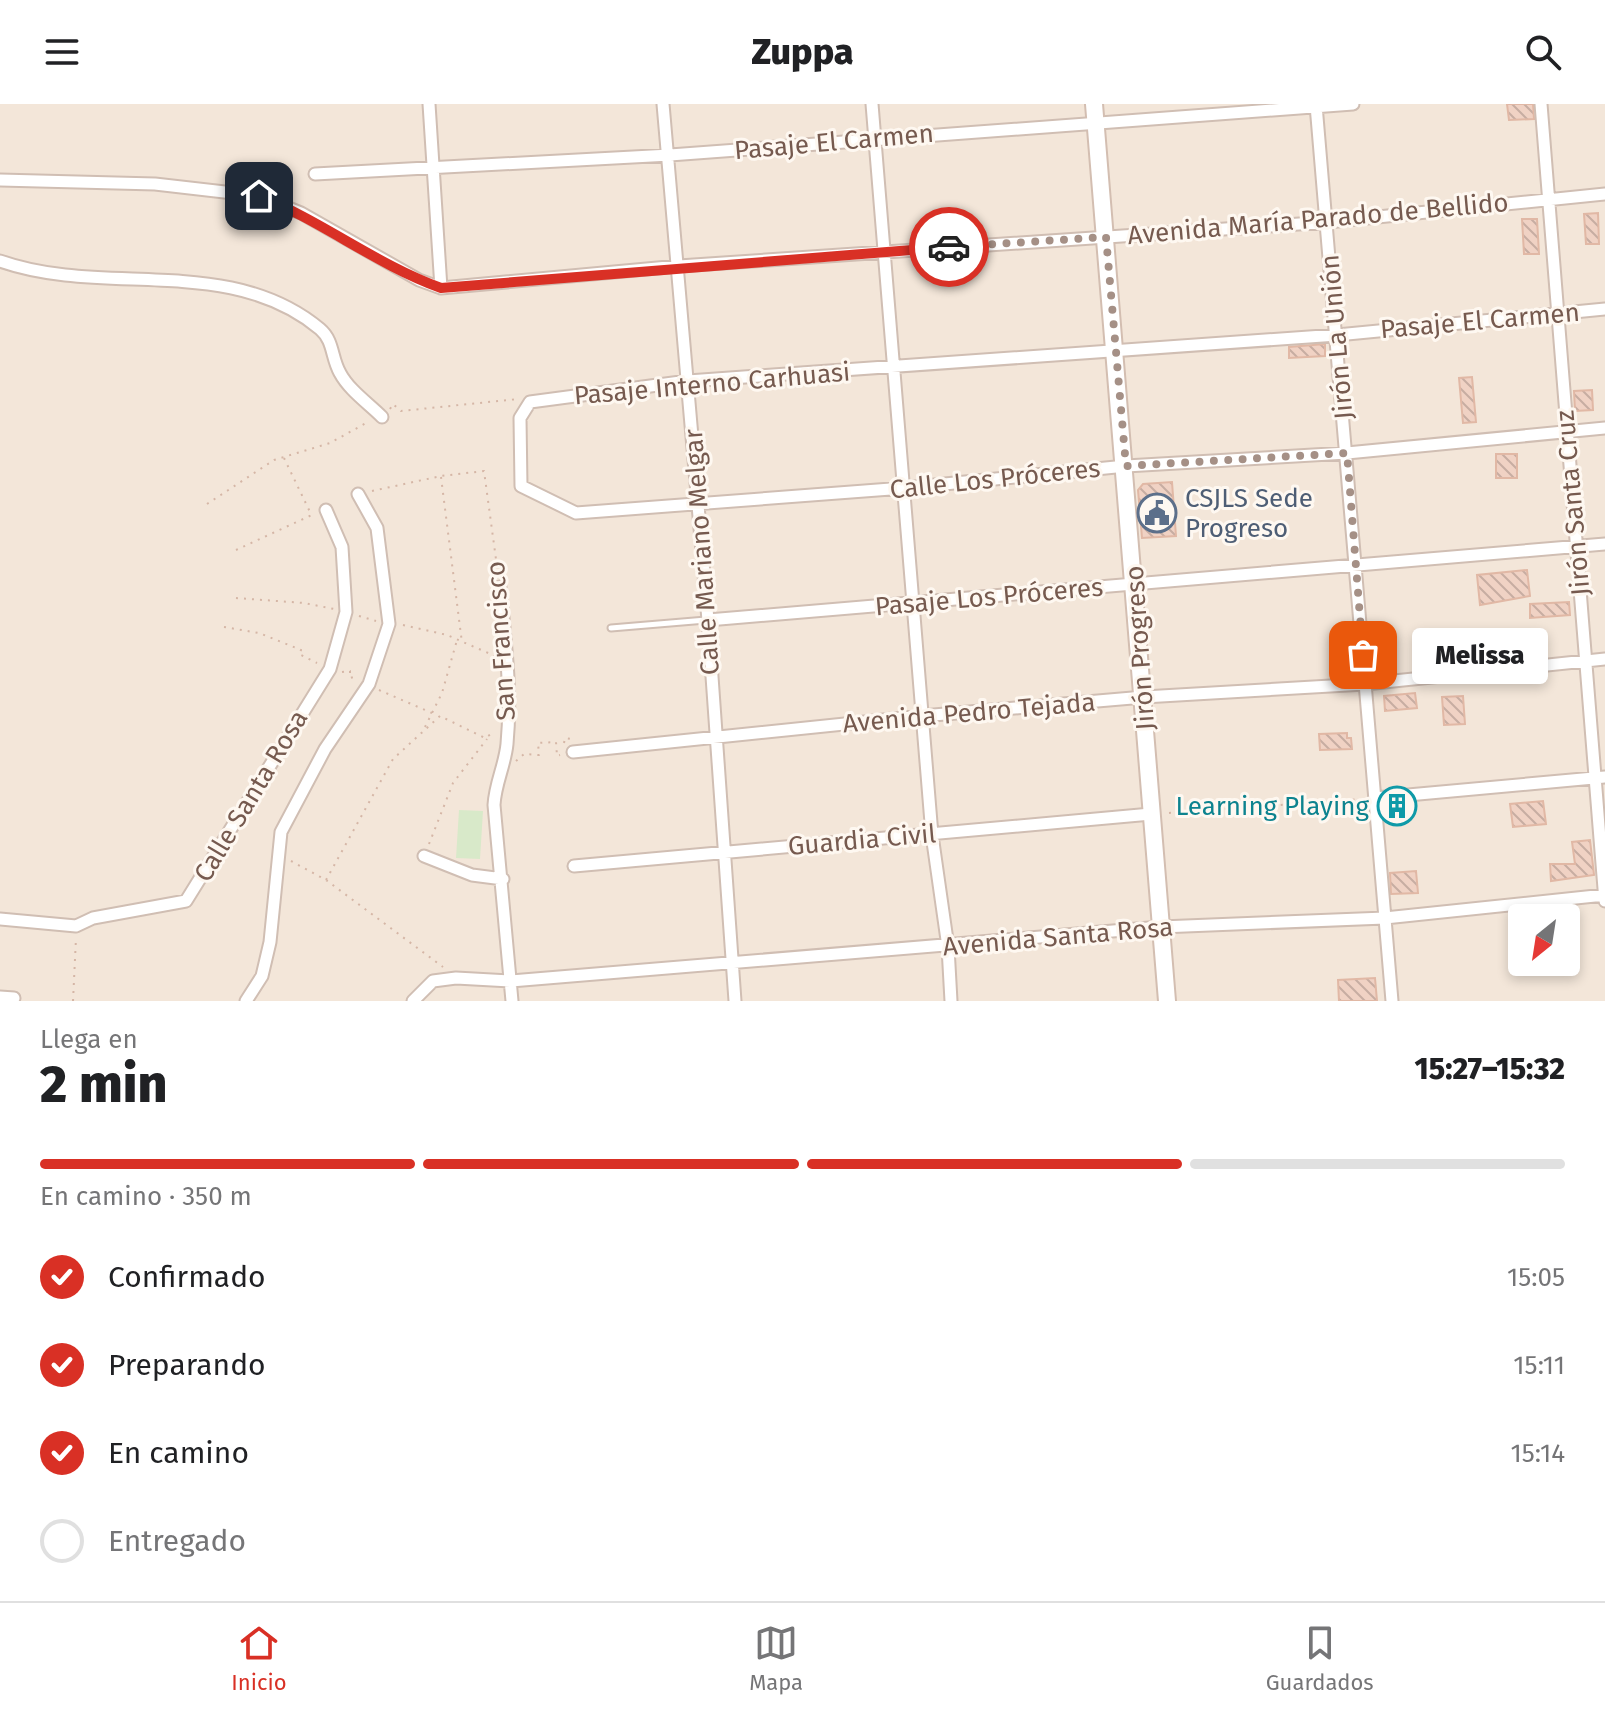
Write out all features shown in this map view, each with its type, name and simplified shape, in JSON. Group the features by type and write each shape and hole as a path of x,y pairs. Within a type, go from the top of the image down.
{"street":[{"path":"429,104 441,288"},
{"name":"Calle Mariano Melgar","path":"663,104 670,155 708,620 735,1001"},
{"path":"872,104 932,835 948,947 951,1001"},
{"name":"Pasaje El Carmen","path":"315,174 670,155 875,138 1094,113 1353,104"},
{"name":"Jirón Santa Cruz","path":"1541,104 1586,661 1600,777 1605,901"},
{"name":"Jirón La Unión","path":"1316,106 1392,1001"},
{"name":"Jirón Progreso","path":"1094,113 1126,466 1167,1001"},
{"name":"Avenida María Parado de Bellido","path":"0,180 155,184 259,196 301,213 419,280 441,288 679,266 1328,222 1605,194"},
{"path":"0,261 30,270 98,278 171,278 274,299 331,341 338,371 348,385 382,417"},
{"name":"Pasaje El Carmen","path":"1116,350 1337,335 1605,309"},
{"name":"Pasaje Interno Carhuasi","path":"530,402 688,381 893,369 1116,350"},
{"name":"Calle Los Próceres","path":"530,402 520,418 521,486 576,513 698,501 904,488 1126,466 1347,453 1605,428"},
{"path":"246,1001 262,976 278,884 276,871 281,832 325,749 369,682 388,621 377,528 358,494"},
{"name":"Calle Santa Rosa","path":"0,919 76,926 93,918 186,901 330,669 346,612 342,547 326,510"},
{"name":"Pasaje Los Próceres","path":"708,620 1605,544"},
{"name":"San Francisco","path":"500,587 511,695 507,749 495,785 494,805 512,1001"},
{"name":"Avenida Pedro Tejada","path":"573,752 922,716 1144,697 1365,684 1605,659"},
{"path":"1375,798 1600,777"},
{"name":"Guardia Civil","path":"574,866 1151,814"},
{"path":"424,856 472,875 503,879"},
{"name":"Avenida Santa Rosa","path":"456,978 511,981 1161,927 1385,918 1605,895"},
{"path":"413,1001 433,981 456,978"},
{"path":"0,997 14,998"}],"lane":[{"path":"611,628 708,620"}],"path":[{"path":"207,504 282,456 330,443 346,431 382,417 393,404 401,411 516,398 530,402"},
{"path":"282,456 311,515"},
{"name":"San Francisco","path":"441,476 484,471 500,587"},
{"path":"358,494 441,476 462,643"},
{"path":"236,550 326,510"},
{"path":"236,598 304,603 388,621 457,640 507,661"},
{"path":"224,627 259,633 301,650 299,654 330,669 350,671 350,678 358,675 357,684 369,682 376,693 379,690 433,713"},
{"path":"424,728 433,713 457,640"},
{"path":"326,880 393,759 424,728 440,716 481,736"},
{"path":"507,749 512,751 512,761 516,761 524,754 539,755 538,743 556,742 557,756 563,755 565,738 571,737 573,752"},
{"path":"424,856 453,783 488,738"},
{"path":"1151,814 1375,798"},
{"path":"288,859 326,880 456,978"},
{"path":"73,1001 76,926"}],"shaded area":[{"path":"0,104 1605,104 1605,1001 0,1001"}],"green space":[{"path":"459,810 483,811 480,859 456,858"}],"building":[{"path":"1507,104 1533,104 1534,119 1509,120"},
{"path":"1598,213 1599,244 1586,244 1584,214"},
{"path":"1522,219 1537,219 1539,254 1524,254"},
{"path":"1325,344 1325,356 1289,358 1289,347"},
{"path":"1472,377 1476,422 1463,423 1459,378"},
{"path":"1592,390 1593,410 1575,411 1574,391"},
{"path":"1496,454 1517,454 1517,478 1496,478"},
{"name":"CSJLS Sede Progreso","path":"1172,482 1176,536 1142,538 1138,490 1143,484"},
{"path":"1527,570 1530,596 1480,605 1477,575"},
{"path":"1569,602 1570,615 1530,618 1530,604"},
{"path":"1390,645 1391,663 1383,663 1372,655 1371,647"},
{"path":"1415,693 1417,708 1385,711 1384,696"},
{"path":"1463,696 1465,724 1444,725 1442,697"},
{"path":"1347,733 1352,749 1320,750 1319,734"},
{"path":"1543,801 1546,824 1513,827 1510,804"},
{"path":"1590,840 1594,875 1551,881 1550,864 1575,864 1572,842"},
{"path":"1416,871 1418,893 1391,894 1390,873"},
{"path":"1375,978 1377,1001 1339,1001 1338,980"}],"way so far":[{"path":"949,247 1106,237 1126,466 1347,453 1363,655"}],"place":[{"name":"CSJLS Sede Progreso","path":"1157,513"},
{"name":"Melissa","path":"1363,655"},
{"name":"Learning Playing","path":"1397,806"}],"route":[{"path":"259,196 301,213 419,280 441,288 679,266 949,247"}]}
